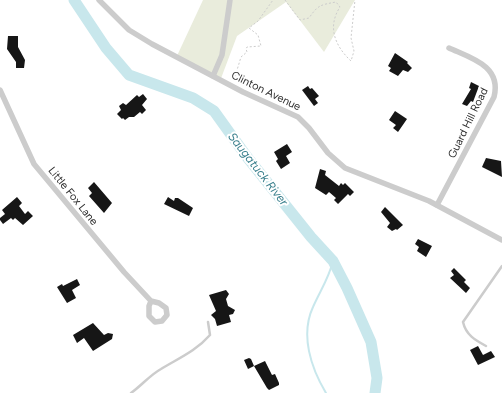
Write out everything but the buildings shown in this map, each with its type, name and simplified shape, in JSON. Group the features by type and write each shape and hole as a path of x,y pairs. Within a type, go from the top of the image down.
{"street":[{"path":"213,76 222,55 230,0"},
{"name":"Clinton Avenue","path":"101,2 129,30 232,86 298,118 309,128 328,153 345,168 357,174 394,186 438,205 502,240"},
{"name":"Guard Hill Road","path":"438,205 494,97 496,86 495,76 487,67 449,48"},
{"name":"Little Fox Lane","path":"0,90 34,164 124,272 152,301"}],"lane":[{"path":"486,346 470,336 465,330 463,322 502,266"},
{"path":"131,393 160,369 193,352 203,343 210,335 208,322"}],"path":[{"path":"232,86 241,57 247,52 247,47 261,46 258,35 249,28 258,21 272,0"},
{"path":"285,0 300,20 309,18 316,8 322,4 336,2 340,8 334,16 334,36 339,47 351,61 354,51 351,38 356,0"}],"green space":[{"path":"203,0 355,0 324,52 286,2 237,36 220,81 176,58"}],"waterway":[{"name":"Saugatuck River","path":"74,0 106,48 129,75 193,98 214,111 247,157 311,237 333,261 347,288 371,342 377,378 375,393"},
{"path":"326,393 312,362 307,340 307,329 313,307 327,279 333,261"}]}
